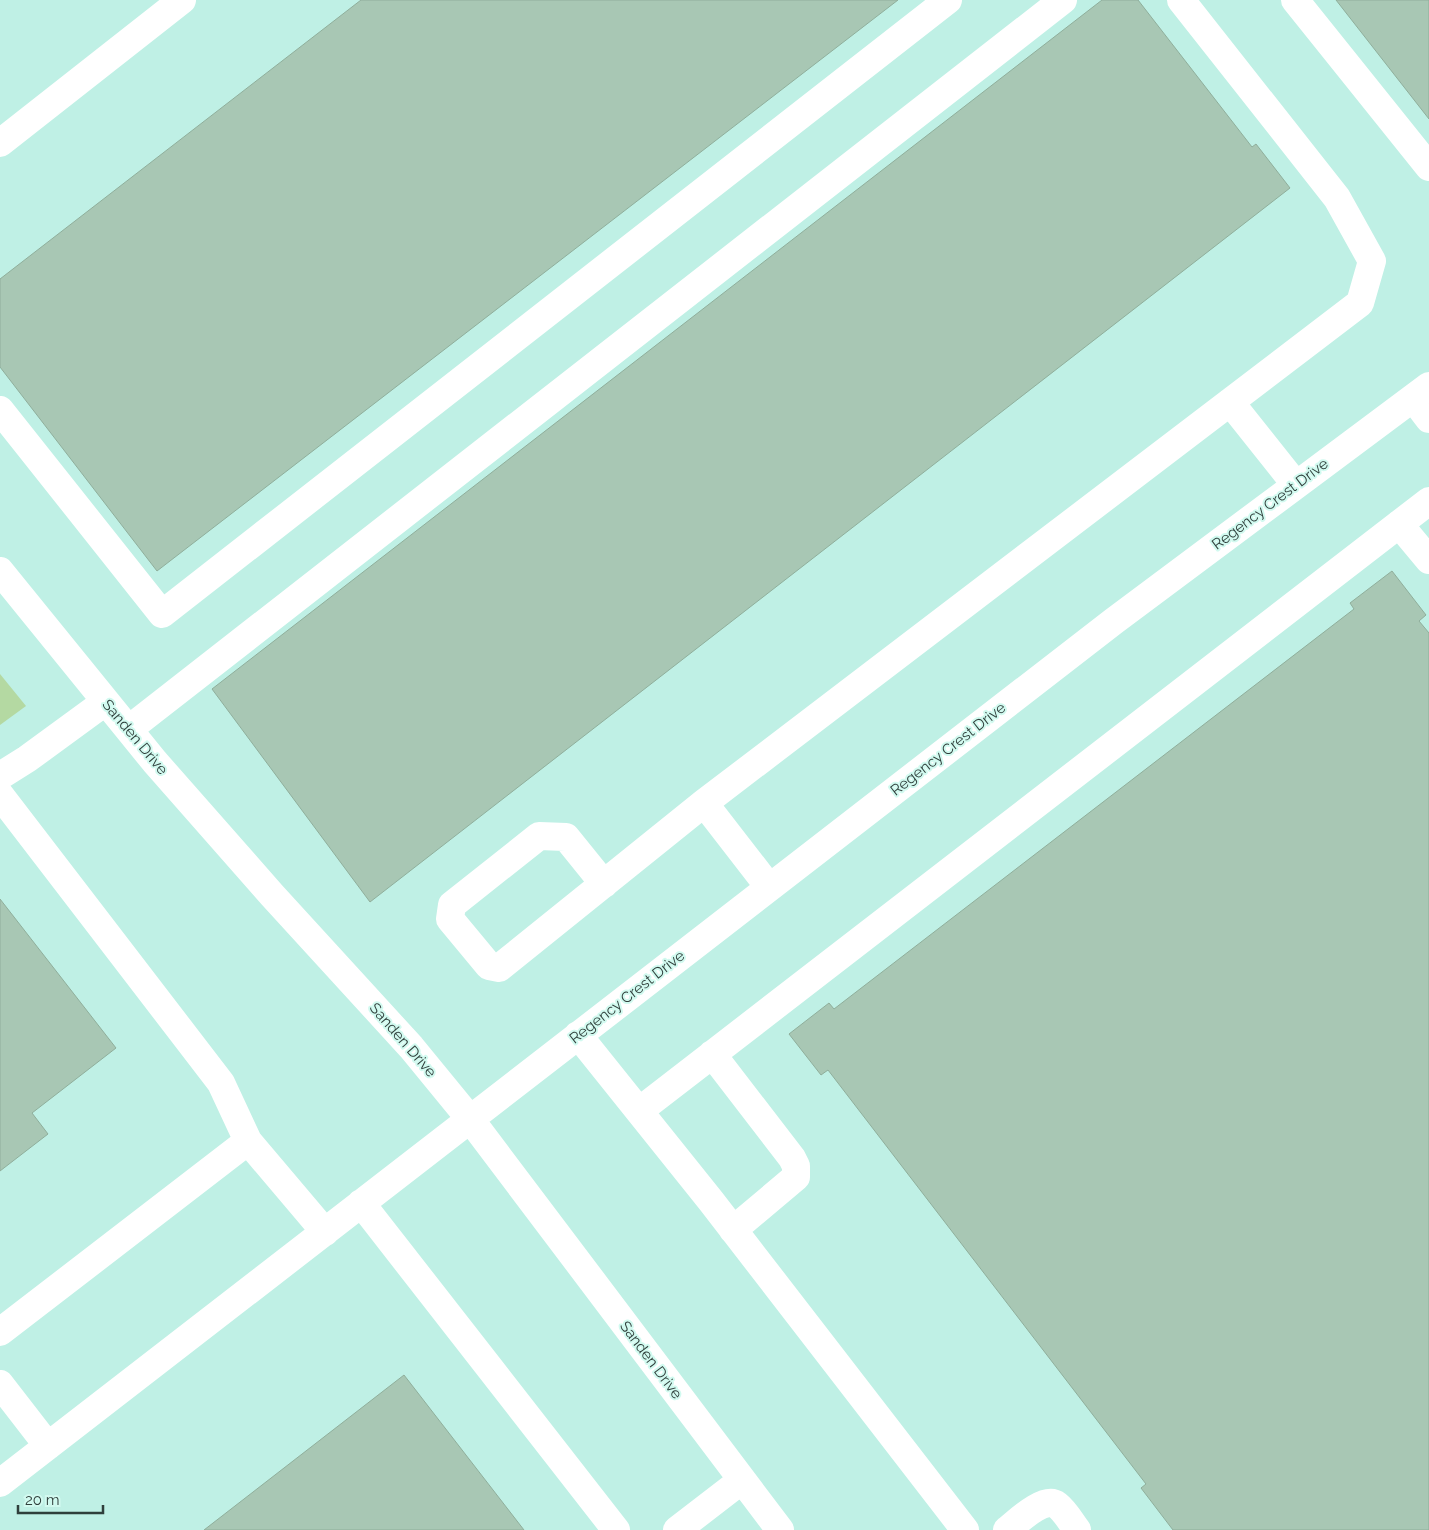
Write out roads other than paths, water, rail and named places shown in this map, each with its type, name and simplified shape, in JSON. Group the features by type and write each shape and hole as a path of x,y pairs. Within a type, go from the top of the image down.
{"street":[{"path":"0,143 182,0"},
{"path":"0,410 162,614 948,0"},
{"path":"129,729 1063,0"},
{"path":"604,884 566,837 539,836 452,905 450,918 489,966 499,968 604,884 704,803 1360,303 1372,261 1337,198 1181,0"},
{"path":"1295,0 1429,167"},
{"path":"1421,392 1429,419"},
{"name":"Regency Crest Drive","path":"0,1483 1114,621 1421,392"},
{"path":"1230,402 1296,485"},
{"path":"639,1111 1429,501"},
{"path":"1399,524 1429,560"},
{"name":"Sanden Drive","path":"0,571 155,762 272,895 411,1048 470,1118 780,1530"},
{"path":"0,776 28,759 106,702"},
{"path":"0,795 221,1083 248,1141 325,1232"},
{"path":"704,803 769,888"},
{"path":"578,1035 733,1230 965,1530"},
{"path":"712,1054 792,1158 796,1166 796,1177 733,1230"},
{"path":"0,1332 248,1141"},
{"path":"361,1203 616,1530"},
{"path":"0,1384 48,1446"},
{"path":"677,1530 742,1480"},
{"path":"1007,1530 1040,1505 1051,1502 1057,1505 1076,1530"}]}
